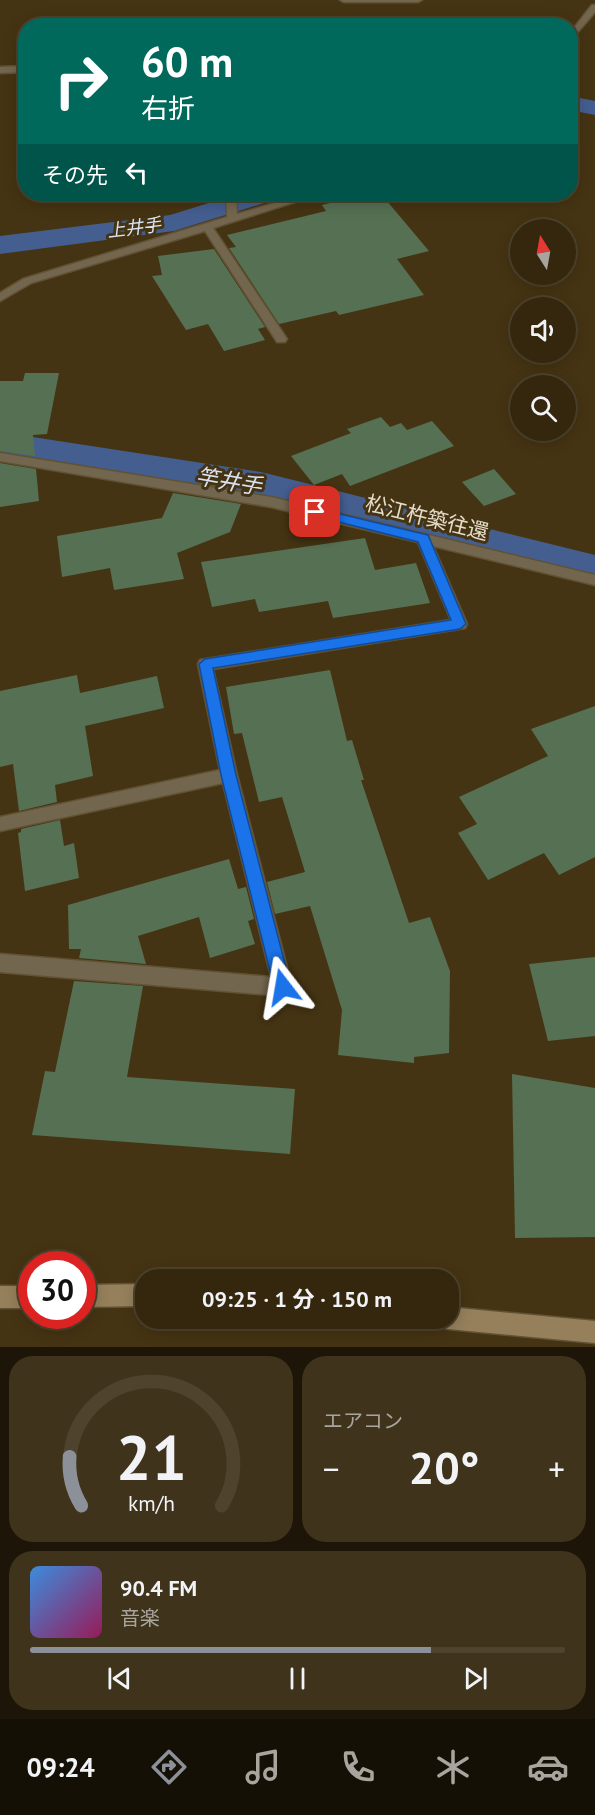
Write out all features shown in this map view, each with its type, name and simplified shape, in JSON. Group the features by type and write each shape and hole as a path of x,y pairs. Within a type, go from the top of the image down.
{"main road":[{"path":"96,1296 135,1294"},
{"path":"0,1297 18,1297"},
{"path":"459,1319 595,1332"}],"street":[{"path":"344,0 418,0"},
{"path":"578,28 595,7"},
{"path":"0,70 18,69"},
{"path":"231,201 232,220"},
{"path":"0,298 27,281 293,201"},
{"path":"208,228 281,339"},
{"name":"松江杵築往還","path":"0,457 272,502 595,580"},
{"path":"0,963 283,987 229,775 205,664 460,624 423,538"},
{"path":"0,824 229,775"}],"building":[{"path":"339,201 387,201 429,251 397,259 424,295 339,315 336,311 279,324 229,248 236,247 227,235 326,211 322,205"},
{"path":"214,249 265,327 258,329 265,340 224,351 208,324 186,330 152,276 162,275 158,256"},
{"path":"25,373 59,373 47,434 33,435 35,456 0,451 0,381 23,381"},
{"path":"381,417 390,427 401,423 407,430 432,421 454,446 350,486 342,474 314,485 291,456 351,433 347,429"},
{"path":"0,463 36,469 39,501 0,507"},
{"path":"494,469 516,494 484,506 462,482"},
{"path":"173,493 241,504 230,532 177,553 184,579 114,590 110,568 62,577 57,536 162,518"},
{"path":"365,538 375,570 416,563 430,603 333,618 328,601 259,612 255,599 212,607 201,562"},
{"path":"330,670 347,741 352,740 364,780 361,780 409,923 430,917 450,971 449,1053 414,1057 414,1063 338,1055 342,1010 310,906 275,914 267,882 305,872 282,797 259,802 242,733 234,734 226,687"},
{"path":"77,675 80,693 157,676 164,708 85,726 93,776 55,785 57,802 19,811 13,764 0,767 0,691"},
{"path":"595,706 595,857 559,875 544,853 488,880 458,833 477,824 459,797 548,756 531,729"},
{"path":"60,820 64,846 74,843 79,878 25,891 18,833 21,829"},
{"path":"229,859 238,889 246,887 254,919 248,921 255,944 210,958 199,917 138,936 146,964 79,958 81,949 69,949 68,905"},
{"path":"595,957 595,1036 548,1041 529,964"},
{"path":"74,981 143,986 127,1077 295,1089 290,1154 32,1135 45,1071 55,1072"},
{"path":"512,1074 595,1088 595,1237 515,1238"}],"waterway":[{"name":"上井手","path":"578,105 595,108"},
{"name":"上井手","path":"0,245 174,223 242,201"},
{"name":"竿井手","path":"0,444 261,485 595,569"}],"route":[{"path":"283,987 229,775 205,664 460,624 423,538 315,512"}]}
